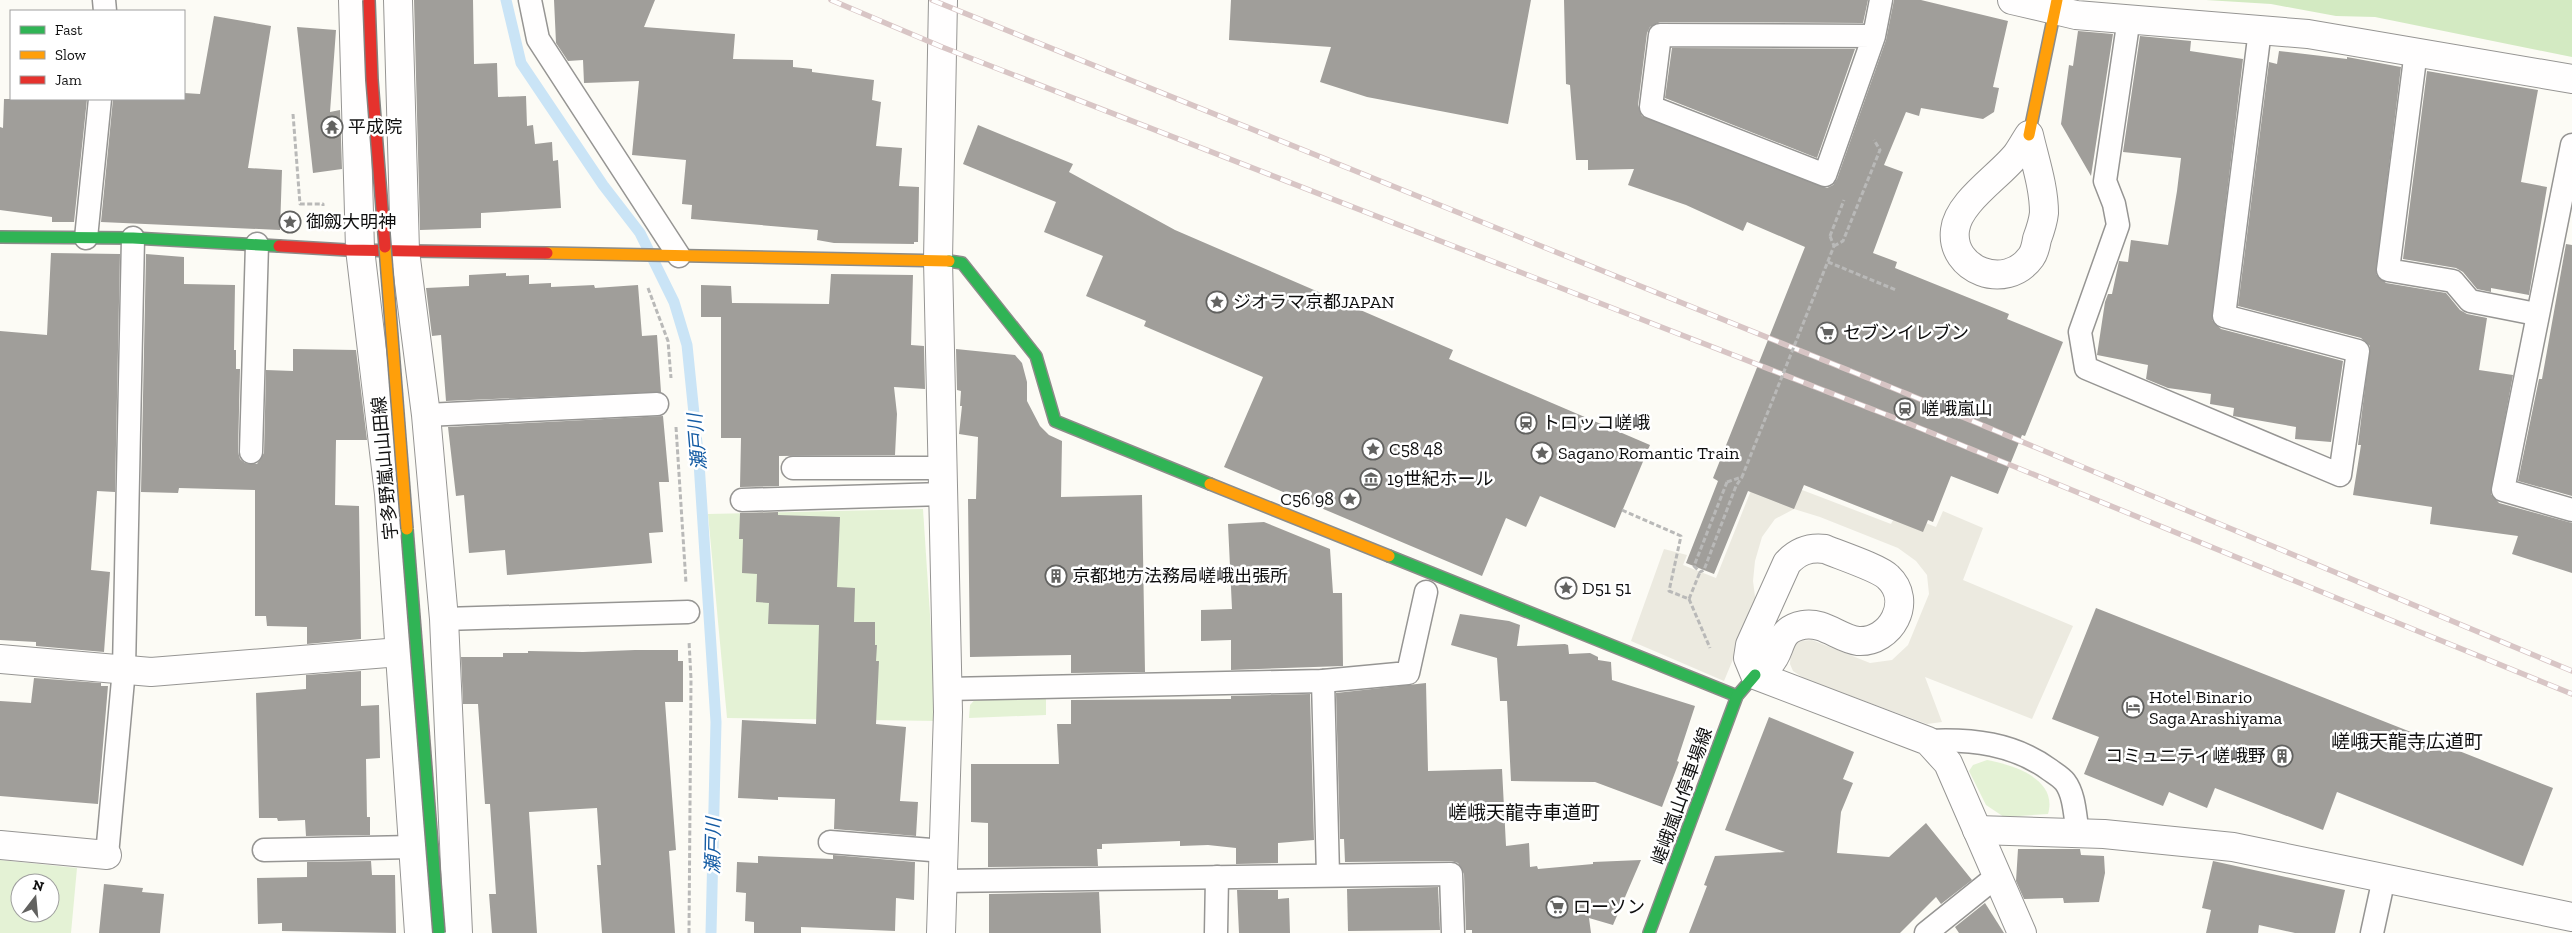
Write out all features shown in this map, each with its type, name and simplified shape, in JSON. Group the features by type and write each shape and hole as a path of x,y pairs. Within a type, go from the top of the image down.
{"street":[{"path":"353,0 360,249 389,494 419,933"},
{"name":"宇多野嵐山山田線","path":"369,0 372,80 439,933"},
{"path":"398,0 405,251 426,415 444,619 458,933"},
{"path":"941,933 947,689 938,260 943,0"},
{"path":"2012,0 2056,5 2076,15 2308,34 2572,79"},
{"path":"2029,135 2042,187 2044,215 2032,257 2014,272 1995,276 1979,271 1963,259 1956,247 1955,230 1961,214 2016,155 2029,135 2056,5"},
{"path":"0,237 132,238 327,249 938,260 962,263 1036,356 1055,421 1737,696"},
{"path":"1755,675 1772,662 1780,641 1790,630 1804,624 1820,626 1857,641 1872,640 1886,633 1896,620 1900,604 1897,589 1888,576 1825,549 1814,548 1794,555 1787,563 1750,645 1748,658 1755,675 1928,742 1948,763 2022,933"},
{"path":"0,660 151,672 400,652"},
{"name":"嵯峨嵐山停車場線","path":"1649,933 1737,696 1755,675"},
{"path":"1977,830 2104,834 2233,847 2572,916"},
{"path":"0,845 107,854"},
{"path":"415,875 454,875"}],"lane":[{"path":"530,0 538,39 679,256"},
{"path":"1874,36 1660,35 1651,107 1825,175 1874,36 1881,0"},
{"path":"2129,18 2105,181 2114,204 2118,225 2080,332 2086,368 2340,475 2358,351 2224,316 2260,30"},
{"path":"2416,51 2388,270 2453,281 2470,302 2536,314"},
{"path":"86,238 100,100"},
{"path":"2572,145 2536,314 2503,490 2572,510"},
{"path":"107,854 124,669 132,238"},
{"path":"251,452 257,244"},
{"path":"426,415 658,404"},
{"path":"793,468 942,468"},
{"path":"742,500 943,494"},
{"path":"947,689 1323,681 1408,673 1426,592"},
{"path":"444,619 688,612"},
{"path":"1323,681 1328,875"},
{"path":"1928,742 1962,740 2003,745 2040,762 2065,781 2071,795 2078,834"},
{"path":"830,842 944,851"},
{"path":"264,850 414,848"},
{"path":"943,881 1451,874 1453,933"},
{"path":"1926,933 1996,876"},
{"path":"1216,877 1216,933"},
{"path":"2372,933 2384,878"}],"path":[{"path":"292,114 300,204 323,204 327,249"},
{"path":"1689,599 1700,572 1704,570 1736,486 1742,477 1834,246 1843,241 1880,150 1874,140"},
{"path":"1830,236 1834,246"},
{"path":"1828,262 1896,290"},
{"path":"1700,572 1694,566 1726,482 1742,477"},
{"path":"1622,510 1681,536 1669,591 1689,599 1713,654"}],"green space":[{"path":"2206,0 2572,0 2572,57 2375,17 2336,16 2271,4"},
{"path":"923,509 937,721 727,718 708,514"},
{"path":"1046,693 1046,715 969,718 970,705 980,694"},
{"path":"1987,760 2021,770 2040,783 2046,792 2049,802 2048,814 2004,817 1986,805 1969,771 1973,765"},
{"path":"0,860 77,868 71,933 0,933"}],"shaded area":[{"path":"1758,473 1891,524 1897,512 1936,527 1943,511 1983,528 1963,580 2073,626 2032,719 1925,677 1942,722 1927,724 1805,679 1793,671 1790,664 1791,651 1798,641 1812,640 1870,663 1892,660 1908,645 1929,594 1927,575 1916,561 1898,548 1820,517 1794,509 1775,519 1762,537 1755,561 1753,581 1756,604 1724,681 1631,641 1664,549 1687,555 1683,565 1716,578"}],"building":[{"path":"414,0 473,0 474,64 497,63 498,97 526,96 527,126 533,125 535,144 552,142 553,161 558,160 561,208 481,213 481,228 420,230"},
{"path":"554,0 655,0 644,27 735,34 733,59 793,60 793,67 812,69 812,72 874,80 872,100 881,102 876,146 902,148 899,186 919,187 918,242 914,242 914,244 834,243 817,240 818,230 691,219 692,205 682,204 686,160 632,155 639,81 584,83 583,60 568,61 556,43"},
{"path":"1231,0 1531,0 1508,124 1367,97 1320,82 1331,47 1229,40"},
{"path":"1564,0 1868,0 1863,23 1660,22 1650,27 1647,33 1638,105 1642,116 1827,188 1833,185 1837,179 1886,40 1894,0 1921,0 2008,21 1993,87 1999,88 1994,112 1983,119 1921,108 1919,116 1906,112 1884,165 1903,172 1873,253 1897,262 1895,268 2009,314 2007,319 2063,342 2025,436 2022,435 1998,494 1951,476 1933,522 1928,520 1923,532 1804,485 1794,509 1748,491 1714,574 1686,563 1718,481 1713,478 1805,247 1747,222 1743,231 1686,205 1628,185 1634,169 1588,170 1588,160 1576,160 1570,85 1566,84"},
{"path":"214,16 271,26 248,168 282,170 280,230 101,222 113,100 185,100 185,93 200,94"},
{"path":"297,27 336,30 330,112 340,110 342,169 313,173"},
{"path":"2078,31 2113,34 2091,176 2061,124 2069,65 2073,66"},
{"path":"2140,36 2191,41 2190,51 2243,59 2212,320 2221,329 2343,361 2331,442 2295,439 2296,427 2233,416 2234,408 2210,404 2211,394 2168,388 2146,379 2148,365 2097,355 2105,302 2108,294 2112,294 2119,261 2128,262 2131,240 2168,245 2177,191 2181,158 2123,152"},
{"path":"1672,48 1855,49 1817,158 1665,98"},
{"path":"2279,51 2347,59 2347,57 2401,67 2376,274 2386,283 2446,293 2460,310 2467,314 2487,318 2479,370 2513,375 2491,494 2499,503 2572,523 2572,573 2512,554 2518,536 2430,524 2432,507 2353,495 2361,445 2358,445 2370,346 2361,338 2238,306 2269,62 2277,64"},
{"path":"2427,71 2538,90 2521,182 2547,187 2529,295 2491,288 2491,292 2477,289 2463,272 2456,268 2403,259"},
{"path":"4,99 87,100 74,222 52,222 52,217 0,210 0,127 3,128"},
{"path":"978,125 1073,164 1069,172 1175,230 1453,350 1449,359 1650,445 1615,528 1540,496 1526,527 1506,518 1482,576 1224,467 1263,377 1144,326 1146,321 1086,296 1103,256 1044,232 1056,202 963,164"},
{"path":"2566,244 2572,245 2572,496 2518,481 2539,379 2542,379"},
{"path":"51,253 120,254 115,492 97,491 91,570 110,572 104,652 36,646 36,642 0,640 0,331 47,335"},
{"path":"146,254 184,257 184,284 235,285 234,350 236,350 236,369 240,369 238,452 240,459 245,463 257,464 264,453 266,370 293,371 293,349 356,350 367,440 336,440 335,505 359,506 361,639 307,644 307,627 267,626 266,616 255,616 255,490 179,488 178,493 141,492"},
{"path":"506,273 506,276 529,275 529,284 551,283 551,287 594,285 595,288 638,285 642,336 657,335 661,392 446,401 441,335 432,336 426,288 469,286 469,275"},
{"path":"831,274 913,275 911,345 924,346 925,389 894,387 897,414 895,455 779,456 779,486 740,487 741,438 721,438 721,317 701,317 701,285 731,286 732,303 829,304"},
{"name":"京都地方法務局嵯峨出張所","path":"956,349 1015,355 1022,363 1027,382 1027,401 1040,426 1049,435 1062,441 1061,497 1142,495 1145,672 1071,673 1071,655 970,657 968,499 976,499 978,437 959,434 962,406 960,406 961,391 957,390"},
{"path":"663,416 669,482 659,482 663,532 649,533 652,563 507,575 505,550 469,553 464,495 456,496 448,427"},
{"path":"778,512 778,515 840,517 837,587 855,588 854,622 875,622 876,661 879,661 876,724 906,727 900,801 918,802 916,836 834,829 835,799 778,797 778,800 738,798 742,720 816,724 819,625 768,624 769,603 756,602 757,574 742,573 743,539 739,539 740,513"},
{"path":"1264,522 1330,549 1333,593 1342,593 1343,666 1231,670 1231,640 1201,641 1201,610 1232,609 1228,524"},
{"name":"コミュニティ嵯峨野","path":"2096,608 2553,788 2523,866 2337,792 2323,830 2215,788 2207,808 2169,792 2163,806 2084,774 2099,737 2052,719"},
{"path":"1460,614 1509,621 1520,625 1517,646 1568,645 1569,654 1590,653 1598,657 1598,660 1611,662 1612,680 1695,706 1677,761 1679,762 1662,807 1595,782 1511,781 1507,701 1500,701 1497,658 1451,645"},
{"path":"678,650 678,661 683,661 683,702 665,702 676,850 669,851 675,933 602,933 597,865 601,865 597,808 529,812 537,933 492,933 489,894 496,894 490,804 485,804 478,704 463,704 461,657 503,657 503,653 528,653 528,651 583,652"},
{"path":"361,671 361,706 379,705 380,758 366,759 367,817 370,817 370,835 306,836 305,820 278,821 277,818 259,818 256,693 306,689 306,675"},
{"path":"34,678 101,683 101,686 108,686 98,804 0,796 0,701 31,703"},
{"path":"1426,683 1428,771 1502,769 1506,846 1529,843 1530,867 1537,866 1538,869 1593,864 1593,862 1641,860 1613,925 1589,918 1591,933 1472,933 1472,930 1466,930 1464,874 1458,863 1451,861 1345,862 1344,839 1340,839 1336,693"},
{"path":"1310,694 1314,840 1278,843 1278,863 1236,864 1236,848 1208,845 1180,846 1180,841 1102,844 1102,849 1097,849 1098,866 988,867 988,823 971,822 971,764 1059,764 1057,724 1071,724 1071,700 1231,699 1231,696"},
{"path":"1769,717 1854,752 1843,779 1853,783 1841,812 1837,853 1889,857 1926,823 1972,880 1941,904 1936,897 1900,933 1689,933 1707,886 1704,885 1715,856 1785,852 1725,830"},
{"path":"2018,849 2080,849 2081,855 2104,856 2105,873 2099,902 2064,903 2063,898 2024,899 2016,881"},
{"path":"833,855 915,862 914,900 896,898 895,931 801,927 801,933 754,933 754,922 745,921 746,893 736,892 737,862 758,863 758,856 833,859"},
{"path":"371,861 372,875 395,875 396,933 282,931 282,923 258,924 257,878 307,877 307,862"},
{"path":"2213,861 2345,890 2335,933 2295,933 2259,925 2258,933 2206,933 2211,910 2202,908"},
{"path":"104,884 143,888 142,892 164,894 160,933 99,933"},
{"path":"1438,887 1440,930 1348,931 1347,889"},
{"path":"1237,890 1278,890 1278,899 1289,898 1290,933 1239,933"},
{"path":"1099,892 1101,933 989,933 989,894"},
{"path":"1985,903 2004,933 1959,933 1955,927"}],"waterway":[{"name":"瀬戸川","path":"506,0 521,63 603,185 640,233 674,302 687,345 699,463 716,722 711,933"}],"railway":[{"path":"831,0 942,47 1900,420 2572,694"},
{"path":"932,0 1910,395 2572,671"}],"traffic: fast":[{"path":"0,237 133,238 279,246"},
{"path":"949,261 962,263 1036,356 1055,421 1210,484"},
{"path":"407,529 439,933"},
{"path":"1389,556 1737,696"},
{"path":"1649,933 1737,696 1755,675"}],"traffic: slow":[{"path":"2029,135 2057,0"},
{"path":"385,247 407,529"},
{"path":"547,253 949,261"},
{"path":"1210,484 1389,556"}],"traffic: jam":[{"path":"369,0 372,80 385,247"},
{"path":"279,246 347,250 547,253"}],"place":[{"name":"平成院","path":"332,127"},
{"name":"御劔大明神","path":"290,222"},
{"name":"ジオラマ京都JAPAN","path":"1217,302"},
{"name":"セブンイレブン","path":"1827,333"},
{"name":"嵯峨嵐山","path":"1905,409"},
{"name":"トロッコ嵯峨","path":"1526,423"},
{"name":"C58 48","path":"1373,449"},
{"name":"Sagano Romantic Train","path":"1542,453"},
{"name":"19世紀ホール","path":"1371,479"},
{"name":"C56 98","path":"1350,499"},
{"name":"京都地方法務局嵯峨出張所","path":"1056,576"},
{"name":"D51 51","path":"1566,588"},
{"name":"Hotel Binario Saga Arashiyama","path":"2133,707"},
{"name":"コミュニティ嵯峨野","path":"2282,756"},
{"name":"ローソン","path":"1557,907"}],"district":[{"name":"嵯峨天龍寺広道町","path":"2407,741"},
{"name":"嵯峨天龍寺車道町","path":"1524,812"}]}
